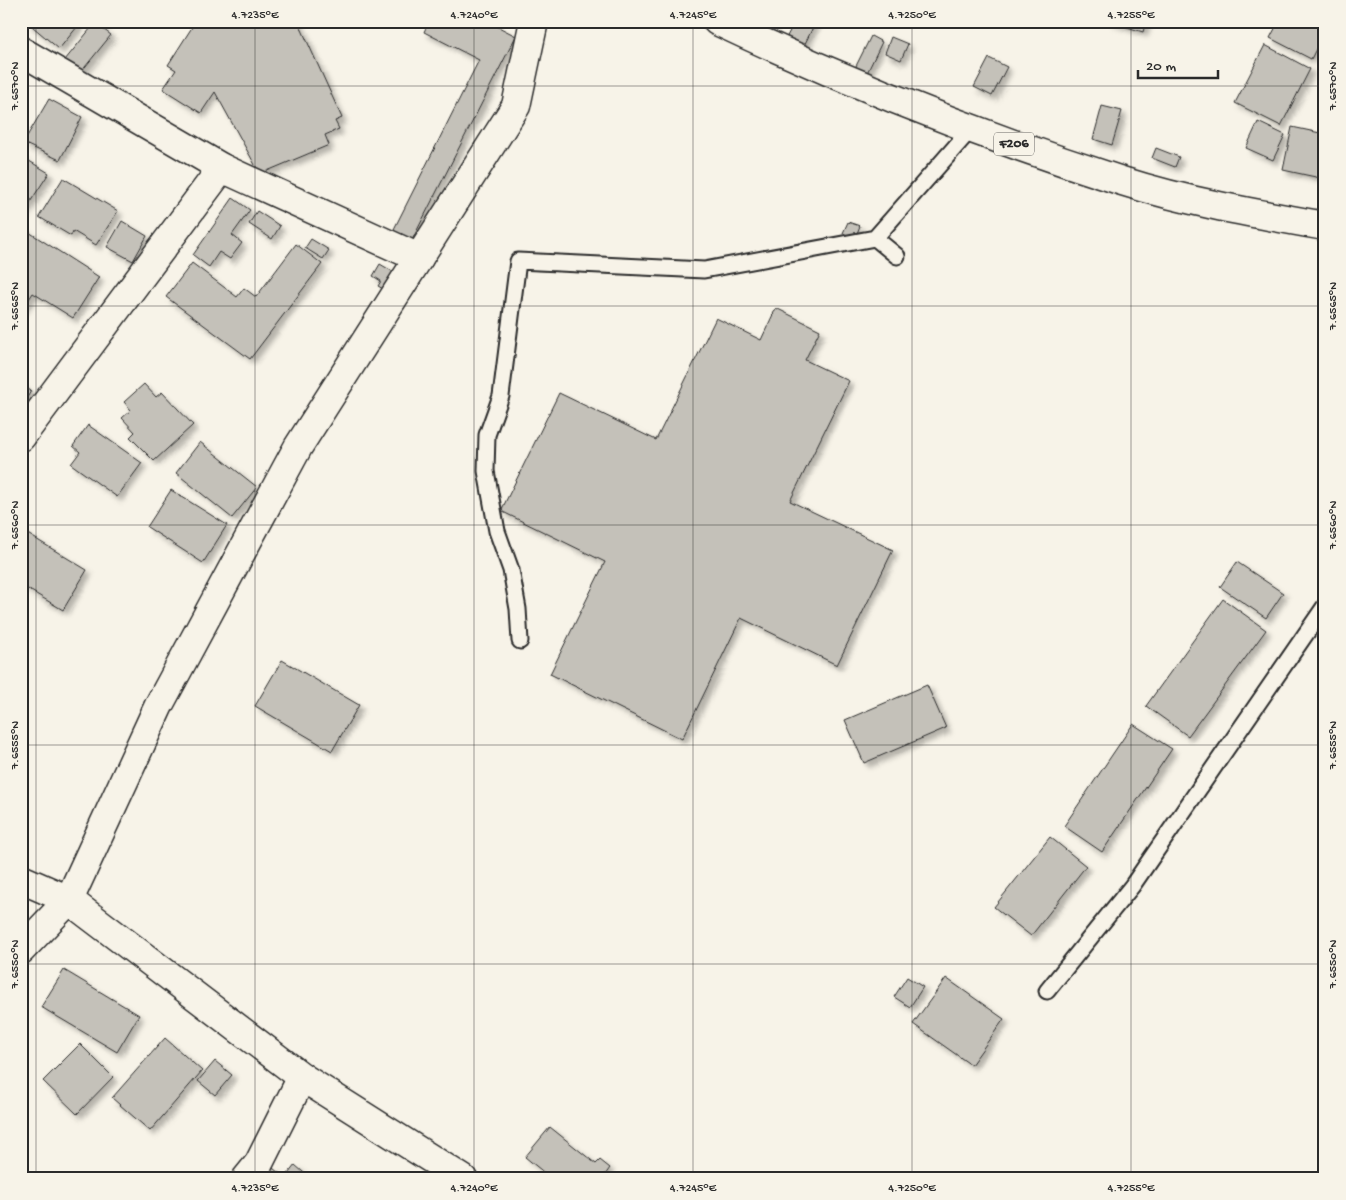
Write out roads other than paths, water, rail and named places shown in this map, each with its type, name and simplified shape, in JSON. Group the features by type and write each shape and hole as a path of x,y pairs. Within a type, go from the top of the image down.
{"street":[{"path":"21,950 58,895 298,447 516,106 534,21"},
{"name":"F206","path":"717,21 847,79 971,129 1123,181 1238,210 1325,226"},
{"path":"21,51 222,168 419,258"},
{"path":"21,437 222,168"},
{"path":"21,872 39,866 58,895"},
{"path":"21,878 58,895 302,1077 463,1179"},
{"path":"246,1179 259,1163 302,1077"}],"lane":[{"path":"520,641 518,609 510,570 497,530 486,471 487,435 501,396 518,262 704,270 875,238 971,129"},
{"path":"875,238 897,256"},
{"path":"1047,992 1132,886 1325,606"}]}
